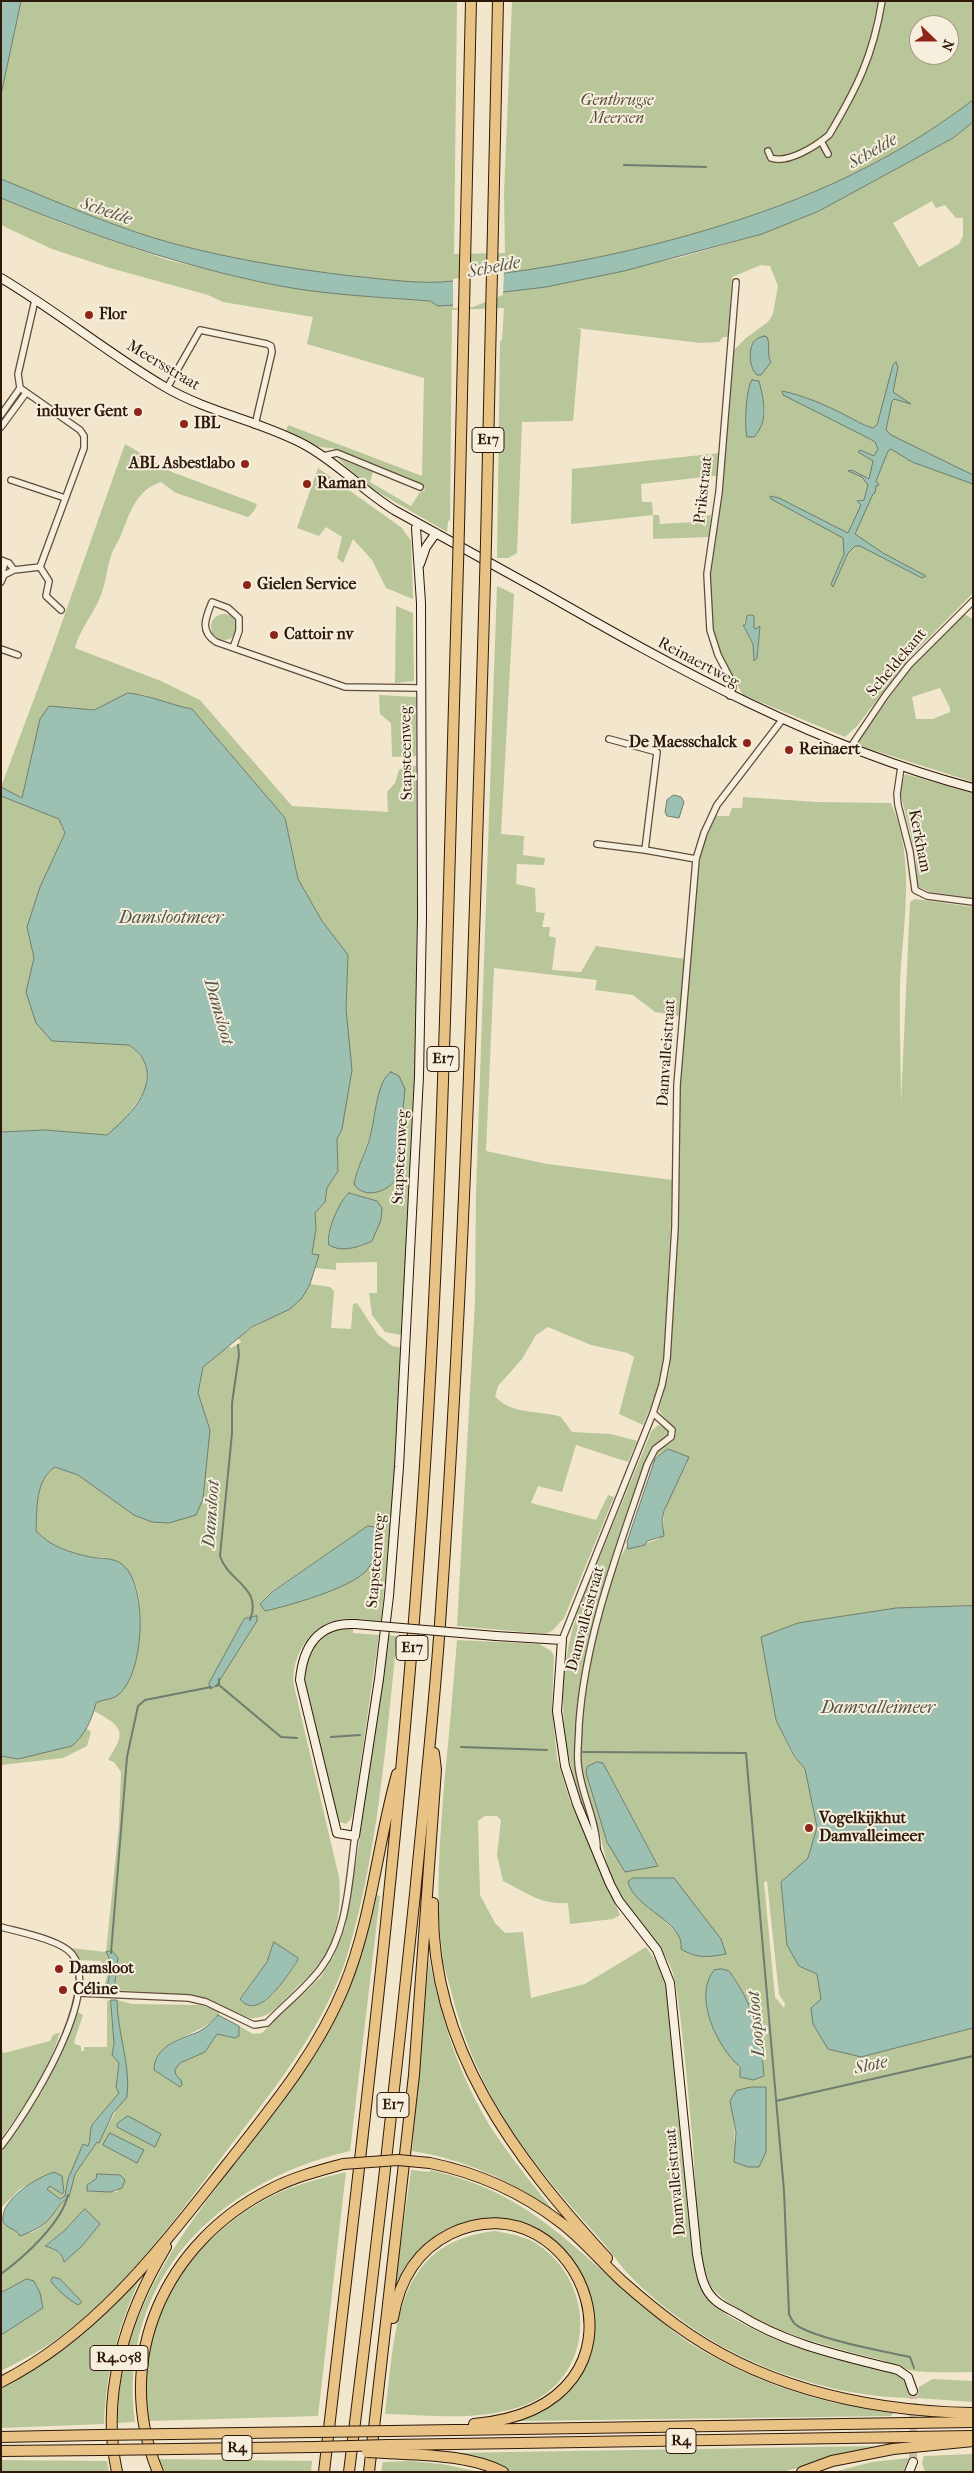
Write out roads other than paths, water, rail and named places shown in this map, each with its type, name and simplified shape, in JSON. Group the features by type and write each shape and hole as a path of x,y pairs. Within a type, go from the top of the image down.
{"highway":[{"name":"E17","path":"324,2472 381,1978 405,1744 436,1299 458,565 471,1"},
{"name":"E17","path":"350,2472 374,2274 431,1737 460,1306 473,988 485,580 498,1"},
{"path":"369,2472 414,2075 436,1770 431,1737"},
{"path":"1,2382 26,2369 65,2343 101,2312 134,2278 193,2207 295,2076 331,2016 358,1950 375,1880 390,1798 405,1744"},
{"path":"432,1815 435,1944 442,1985 455,2032 465,2058 500,2127 574,2222 637,2292"},
{"path":"158,2472 147,2442 142,2414 140,2368 153,2318 173,2277 206,2236 243,2206 289,2181 343,2164 398,2160 430,2163 473,2173 495,2182 536,2205 561,2222 625,2284 677,2325 717,2352 768,2377 800,2388 868,2404 973,2413"},
{"name":"R4.058","path":"117,2472 112,2414 118,2364 125,2336 154,2267 193,2207"},
{"path":"381,2378 395,2307 402,2284 419,2257 441,2239 460,2229 497,2224 527,2231 553,2246 575,2272 587,2302 590,2330 583,2360 577,2372 557,2396 531,2412 518,2417 472,2424 452,2430"},
{"name":"R4","path":"1,2437 973,2422"},
{"name":"R4","path":"1,2451 357,2446 387,2449 973,2436"},
{"path":"802,2472 832,2461 894,2449 973,2441"},
{"path":"387,2449 468,2461 504,2472"}],"street":[{"path":"768,151 770,158 783,160 829,135 865,70 878,28 882,1"},
{"path":"821,141 828,154"},
{"name":"Meersstraat","path":"1,278 167,388 208,408 291,438 323,456 378,500 423,526"},
{"name":"Prikstraat","path":"730,696 732,687 730,680 718,655 710,630 708,574 719,492 736,282"},
{"path":"35,300 18,374 20,388 80,430 84,436 84,448 40,567"},
{"path":"167,388 200,330 267,344 271,346 272,352 255,425"},
{"path":"1,414 20,388"},
{"path":"1,427 26,393"},
{"name":"Meersstraat","path":"323,456 337,453 420,487"},
{"path":"11,480 65,498"},
{"name":"Reinaertweg","path":"423,526 730,696 850,748 901,767 973,788"},
{"name":"Stapsteenweg","path":"423,526 416,528 420,564 422,916 419,1076 399,1467 389,1596 380,1670 355,1836 337,1833 300,1680 302,1660 308,1648 318,1636 329,1628 342,1623 355,1624 496,1636 562,1640"},
{"name":"Stapsteenweg","path":"420,564 426,547 436,533"},
{"path":"3,561 14,570"},
{"path":"1,576 3,561"},
{"path":"1,582 4,575 14,570 40,567"},
{"path":"40,567 49,581 46,596 61,610"},
{"name":"Scheldekant","path":"850,748 885,696 909,665 973,601"},
{"name":"Stapsteenweg","path":"233,648 239,631 239,618 228,608 212,602 205,621 205,629 209,637 216,642 233,648 345,687 420,688"},
{"path":"1,649 18,655"},
{"name":"Damvalleistraat","path":"782,720 717,805 704,833 696,859 677,1085 675,1227 667,1359 662,1385 653,1412 562,1640 558,1691 559,1736 564,1766 597,1853 619,1901 657,1950 670,1982 697,2254 707,2290 715,2300 750,2321 781,2336 815,2349 898,2370 908,2376 913,2391"},
{"path":"609,739 657,752 645,850"},
{"name":"Kerkham","path":"901,767 897,794 898,805 910,852 915,890 927,896 973,902"},
{"path":"597,844 696,859"},
{"name":"Damvalleistraat","path":"597,1853 596,1830 582,1786 578,1762 583,1688 600,1610 647,1465 655,1449 671,1437 672,1430 653,1412"},
{"path":"79,1993 189,1998 206,2002 254,2025 267,2023 320,1969 330,1953 340,1926 346,1901 355,1836"},
{"path":"1,1927 56,1944 71,1953 78,1970 79,1993 62,2041 40,2088 20,2122 1,2146"},
{"path":"909,2472 913,2462"}],"water":[{"path":"1,1 21,1 1,95"},
{"name":"Schelde","path":"973,100 973,122 953,138 819,211 762,234 624,271 546,287 504,292 472,304 438,306 430,301 352,295 275,285 170,259 68,225 1,198 1,179 87,214 175,244 285,267 390,280 441,282 480,278 616,253 682,237 760,213 798,199 869,166 939,124"},
{"path":"764,336 768,340 771,362 761,375 757,375 751,365 751,347 758,338"},
{"path":"896,362 898,367 893,392 911,404 894,399 892,401 886,430 891,435 973,475 973,484 912,462 891,449 888,451 876,481 879,485 876,486 875,493 855,534 883,553 926,576 922,578 860,546 855,546 848,553 833,587 831,584 844,554 843,538 771,499 770,496 779,498 848,533 861,505 857,501 864,500 868,485 862,477 848,471 852,470 869,479 873,461 858,452 860,450 874,456 878,449 875,442 783,395 782,391 814,401 873,428 877,425 893,365"},
{"path":"752,380 759,381 764,411 759,431 754,437 747,437 746,407 748,390"},
{"path":"747,616 754,616 754,628 756,629 760,626 757,658 754,661 753,644 743,625 745,625"},
{"name":"Damslootmeer","path":"128,693 192,709 285,818 298,879 322,921 348,955 346,1009 352,1070 342,1129 337,1139 338,1171 327,1188 325,1202 315,1213 316,1229 312,1254 319,1255 310,1284 302,1298 290,1309 252,1327 203,1367 198,1393 210,1430 203,1499 196,1515 169,1523 152,1522 134,1515 78,1475 55,1467 48,1473 40,1487 36,1531 42,1537 61,1548 90,1557 112,1559 123,1565 131,1576 137,1592 140,1611 140,1631 138,1651 127,1685 116,1697 96,1703 87,1726 77,1742 72,1746 18,1759 1,1756 1,1132 45,1130 107,1135 138,1102 147,1081 147,1070 142,1057 129,1045 52,1041 36,1023 26,992 34,958 27,927 40,887 65,833 59,819 1,796 1,787 22,798 40,719 49,706 94,710"},
{"path":"674,795 681,797 684,802 679,818 667,816 665,812 667,800"},
{"path":"391,1072 399,1076 405,1089 396,1177 389,1187 383,1190 370,1193 364,1192 354,1184 355,1178 369,1140 380,1091 386,1076"},
{"path":"349,1193 377,1201 382,1208 381,1220 372,1241 356,1247 339,1249 329,1245 329,1233 338,1209"},
{"path":"668,1449 689,1457 664,1511 662,1520 664,1536 647,1541 645,1545 628,1549 627,1542 655,1459"},
{"path":"368,1526 375,1527 377,1536 373,1560 366,1571 334,1590 265,1611 260,1604 272,1592"},
{"name":"Damvalleimeer","path":"973,1606 973,2028 861,2057 828,2049 813,2024 811,2008 821,1999 817,1974 799,1966 787,1945 781,1882 808,1858 817,1827 805,1769 794,1756 776,1720 761,1637 798,1623 896,1608"},
{"path":"257,1616 257,1621 216,1686 210,1689 209,1683 244,1619"},
{"path":"597,1762 603,1763 658,1866 625,1872 607,1842 586,1773 587,1767"},
{"path":"633,1878 674,1878 721,1939 726,1954 703,1956 681,1949 680,1939 675,1931 639,1900 632,1891 628,1882"},
{"path":"274,1942 298,1958 297,1962 280,1986 264,2001 256,2005 247,2005 240,1999 267,1962"},
{"path":"112,1951 118,1958 114,1990 106,1990 110,1960 106,1952"},
{"path":"722,1969 729,1971 738,1984 755,2021 761,2047 764,2076 753,2080 740,2077 740,2067 724,2048 710,2022 706,1994 708,1981 714,1970"},
{"path":"111,2000 117,2000 119,2024 126,2061 127,2097 113,2113 99,2143 97,2142 75,2174 69,2197 60,2204 43,2224 20,2236 16,2231 4,2224 4,2213 7,2205 21,2190 54,2172 62,2176 64,2192 62,2194 50,2186 47,2189 60,2199 65,2196 68,2179 83,2144 88,2146 89,2144 92,2125 119,2093 116,2087 119,2063 112,2055 114,2044"},
{"path":"218,2015 239,2026 239,2036 235,2038 217,2034 205,2052 180,2063 175,2070 176,2075 181,2080 182,2085 180,2087 154,2070 158,2055 163,2050 175,2041 202,2030"},
{"path":"751,2087 766,2087 766,2152 759,2167 748,2167 734,2162 736,2132 730,2101 736,2091"},
{"path":"128,2116 161,2134 155,2147 117,2127 117,2124"},
{"path":"110,2133 144,2150 137,2163 103,2145"},
{"path":"97,2174 120,2175 125,2180 122,2188 111,2192 87,2191 87,2185 96,2179"},
{"path":"85,2209 100,2224 82,2246 64,2262 59,2253 45,2246 63,2232"},
{"path":"53,2277 60,2279 82,2302 78,2305 63,2294 51,2281"},
{"path":"27,2279 34,2281 40,2293 43,2308 1,2335 1,2293"}],"waterway":[{"path":"624,165 706,167"},
{"name":"Damsloot","path":"238,1345 239,1355 232,1403 232,1433 220,1556 224,1565 243,1585 252,1600 253,1609 250,1620"},
{"name":"Damsloot","path":"216,1686 219,1685 219,1679"},
{"name":"Loopsloot","path":"219,1685 281,1737 297,1738"},
{"name":"Damsloot","path":"111,1953 127,1757 138,1706 145,1700 211,1687"},
{"name":"Loopsloot","path":"331,1737 360,1735"},
{"name":"Loopsloot","path":"461,1747 547,1750"},
{"name":"Loopsloot","path":"583,1752 746,1753 784,2191 789,2314 795,2324 816,2334 849,2344 910,2357 914,2368"},
{"name":"Slote","path":"776,2101 973,2056"},
{"name":"Damsloot","path":"1,2274 20,2259 50,2228 58,2217 68,2195"}],"tunnel":[{"path":"913,2391 913,2462"}],"place":[{"name":"Flor","path":"89,315"},
{"name":"induver Gent","path":"138,412"},
{"name":"IBL","path":"184,424"},
{"name":"ABL Asbestlabo","path":"245,464"},
{"name":"Raman","path":"307,484"},
{"name":"Gielen Service","path":"247,585"},
{"name":"Cattoir nv","path":"274,635"},
{"name":"De Maesschalck","path":"747,743"},
{"name":"Reinaert","path":"789,750"},
{"name":"Vogelkijkhut Damvalleimeer","path":"809,1828"},
{"name":"Damsloot","path":"59,1969"},
{"name":"Céline","path":"63,1990"}],"park label":[{"name":"Gentbrugse Meersen","path":"617,110"}]}
